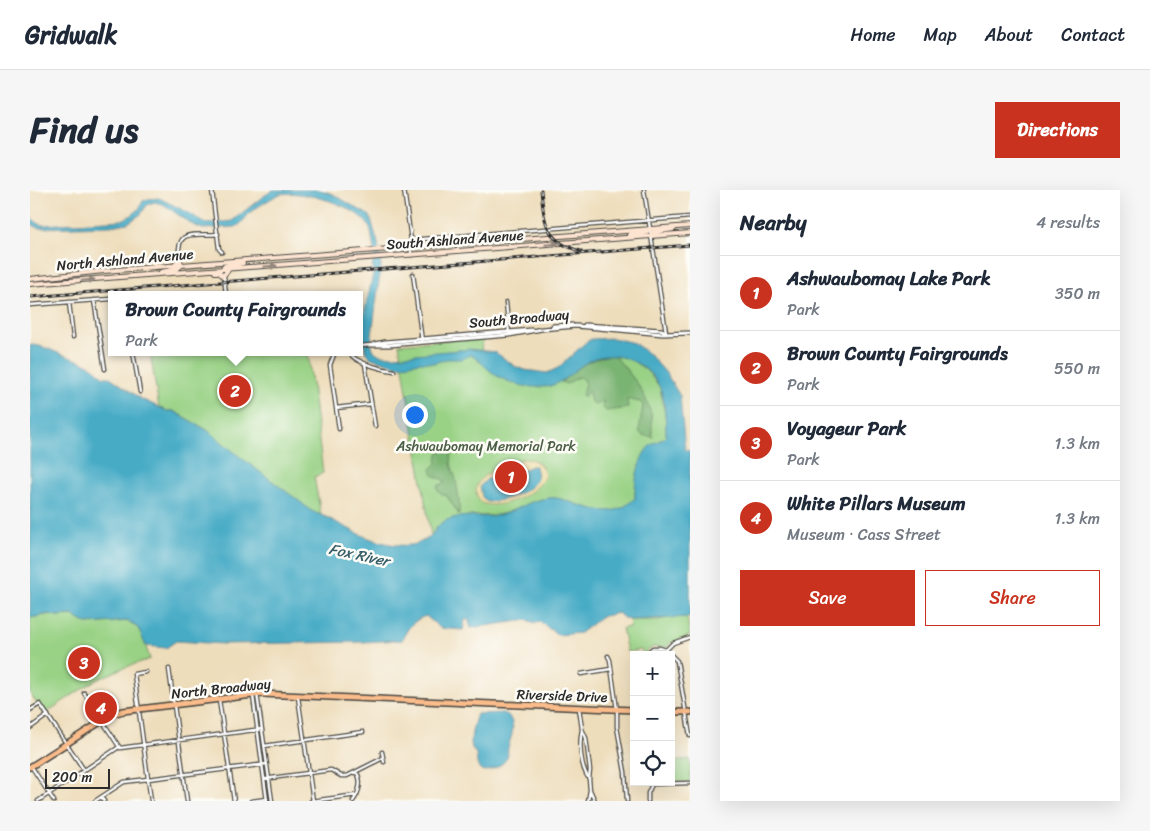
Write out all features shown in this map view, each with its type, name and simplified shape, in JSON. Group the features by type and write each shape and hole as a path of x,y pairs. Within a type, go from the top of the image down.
{"main road":[{"name":"South Ashland Avenue","path":"222,262 690,226"},
{"path":"650,236 654,232 690,226"},
{"path":"617,238 645,233 650,228"},
{"name":"South Ashland Avenue","path":"222,273 233,269 690,233"},
{"path":"148,275 177,269 181,262 245,260"},
{"path":"222,273 226,266 251,260"},
{"name":"North Ashland Avenue","path":"30,279 174,266 181,262 222,262"},
{"name":"North Ashland Avenue","path":"30,284 148,275 222,273"},
{"name":"North Broadway","path":"30,766 102,720 123,711 255,694 490,704"},
{"name":"Riverside Drive","path":"490,704 630,710"},
{"path":"675,712 688,712"}],"street":[{"path":"212,190 222,252"},
{"path":"404,190 412,247 411,255"},
{"path":"644,190 666,333"},
{"path":"411,240 690,217"},
{"path":"181,262 179,245 186,236 192,234 218,234"},
{"path":"222,273 225,291"},
{"path":"414,274 422,341"},
{"path":"30,305 108,299"},
{"path":"94,300 105,369"},
{"path":"69,302 74,337"},
{"path":"506,302 509,333"},
{"name":"South Broadway","path":"363,346 509,333 560,325 594,325 662,330 666,333 690,333"},
{"path":"135,356 140,392"},
{"path":"333,356 330,365 339,429"},
{"path":"352,356 365,364 394,371"},
{"path":"365,364 375,426"},
{"path":"336,408 371,404"},
{"path":"666,650 673,643 690,637"},
{"path":"650,651 653,648 666,650 677,661 679,679 688,712 690,736"},
{"path":"608,656 617,710 616,727 625,772 627,801"},
{"path":"169,669 187,801"},
{"path":"580,674 611,669"},
{"path":"146,672 134,674 151,801"},
{"path":"84,693 119,747"},
{"path":"251,801 272,800 255,694"},
{"path":"255,694 257,730 267,800"},
{"path":"298,695 312,801 357,795"},
{"path":"219,699 234,801"},
{"path":"30,710 40,704 84,770"},
{"path":"578,708 582,730 586,738 590,770 588,801"},
{"path":"30,728 48,715"},
{"path":"38,801 119,747 262,729"},
{"path":"582,730 580,740 583,764 589,779"},
{"path":"264,746 363,732"},
{"path":"264,780 331,770 344,776 356,772 362,767 384,760 382,752"},
{"path":"94,801 123,783 266,764"},
{"path":"30,766 54,801"},
{"path":"354,801 360,779 356,772"},
{"path":"675,783 690,783"},
{"path":"648,801 651,786"},
{"path":"590,790 595,801"},
{"path":"101,796 104,801"}],"green space":[{"name":"Ashwaubomay Memorial Park","path":"483,337 481,351 476,358 496,375 513,384 576,368 593,358 613,354 632,360 647,371 660,387 666,420 666,436 654,443 635,491 635,499 622,508 601,511 565,500 545,499 497,515 453,518 438,526 431,536 399,344"},
{"path":"613,354 641,389 645,397 651,414 653,437 642,435 639,431 643,405 640,402 627,399 628,408 606,411 602,404 604,402 595,405 591,402 589,392 587,392 584,398 582,395 585,384 582,378 578,377 567,384 561,382 585,364"},
{"path":"151,356 308,356 323,473 314,477 321,515 309,511 303,504 243,460 207,430 173,411 159,408"},
{"path":"444,450 451,454 451,465 458,491 459,515 447,496 438,491 437,486 445,481 434,476 431,469 437,463 438,453"},
{"path":"51,614 57,616 75,615 87,624 128,621 138,628 150,659 94,681 44,714 30,693 30,618"},
{"path":"687,617 690,636 670,643 666,648 653,647 648,651 627,652 622,628 630,627 629,620"},
{"path":"690,759 690,782 675,782 675,763"}],"sand":[{"path":"522,459 534,460 540,464 544,471 545,475 535,489 506,503 496,505 480,502 476,493 479,481 491,471 502,467 502,465 506,463 508,465"}],"water":[{"name":"Fox River","path":"273,190 320,190 333,194 370,216 378,243 381,265 371,343 374,351 380,355 395,356 469,349 495,352 516,367 547,373 558,368 586,342 592,339 613,338 634,343 650,355 666,373 680,396 685,450 690,451 690,617 631,620 625,619 618,613 604,616 580,633 558,635 540,622 536,623 526,620 471,628 468,619 465,620 463,630 440,628 426,616 411,625 402,640 224,644 176,641 166,648 146,646 138,628 128,621 87,624 72,615 57,616 49,614 30,618 30,345 42,347 84,362 103,377 110,377 141,399 167,411 173,411 207,430 311,511 367,537 388,544 416,544 422,542 439,525 447,520 460,517 500,515 543,499 558,498 579,505 609,511 622,508 635,498 637,473 644,454 649,447 666,436 663,397 659,386 647,371 630,360 620,357 600,357 585,363 556,384 535,387 513,383 500,377 471,355 462,359 447,359 434,363 420,362 398,366 371,358 365,350 363,318 374,271 372,266 374,255 372,234 364,220 355,212 343,206 316,197 290,193 280,194 265,202 235,227 203,229 193,225 163,204 154,202 147,205 141,214 128,223 110,226 38,228 30,223 30,217 43,225 122,220 139,209 143,201 159,198 206,224 232,221"},
{"path":"535,466 538,474 536,481 522,492 503,499 487,502 482,497 480,486 487,479 512,481 525,469"},
{"path":"503,713 511,719 513,727 507,756 498,766 483,771 478,766 476,754 471,745 472,731 477,714"}],"railway":[{"path":"541,190 545,221 553,236 569,247 581,251"},
{"path":"30,297 690,245"}],"place":[{"name":"Brown County Fairgrounds","path":"235,391"},
{"name":"Ashwaubomay Lake Park","path":"511,477"},
{"name":"Voyageur Park","path":"84,663"},
{"name":"White Pillars Museum","path":"101,708"}]}
